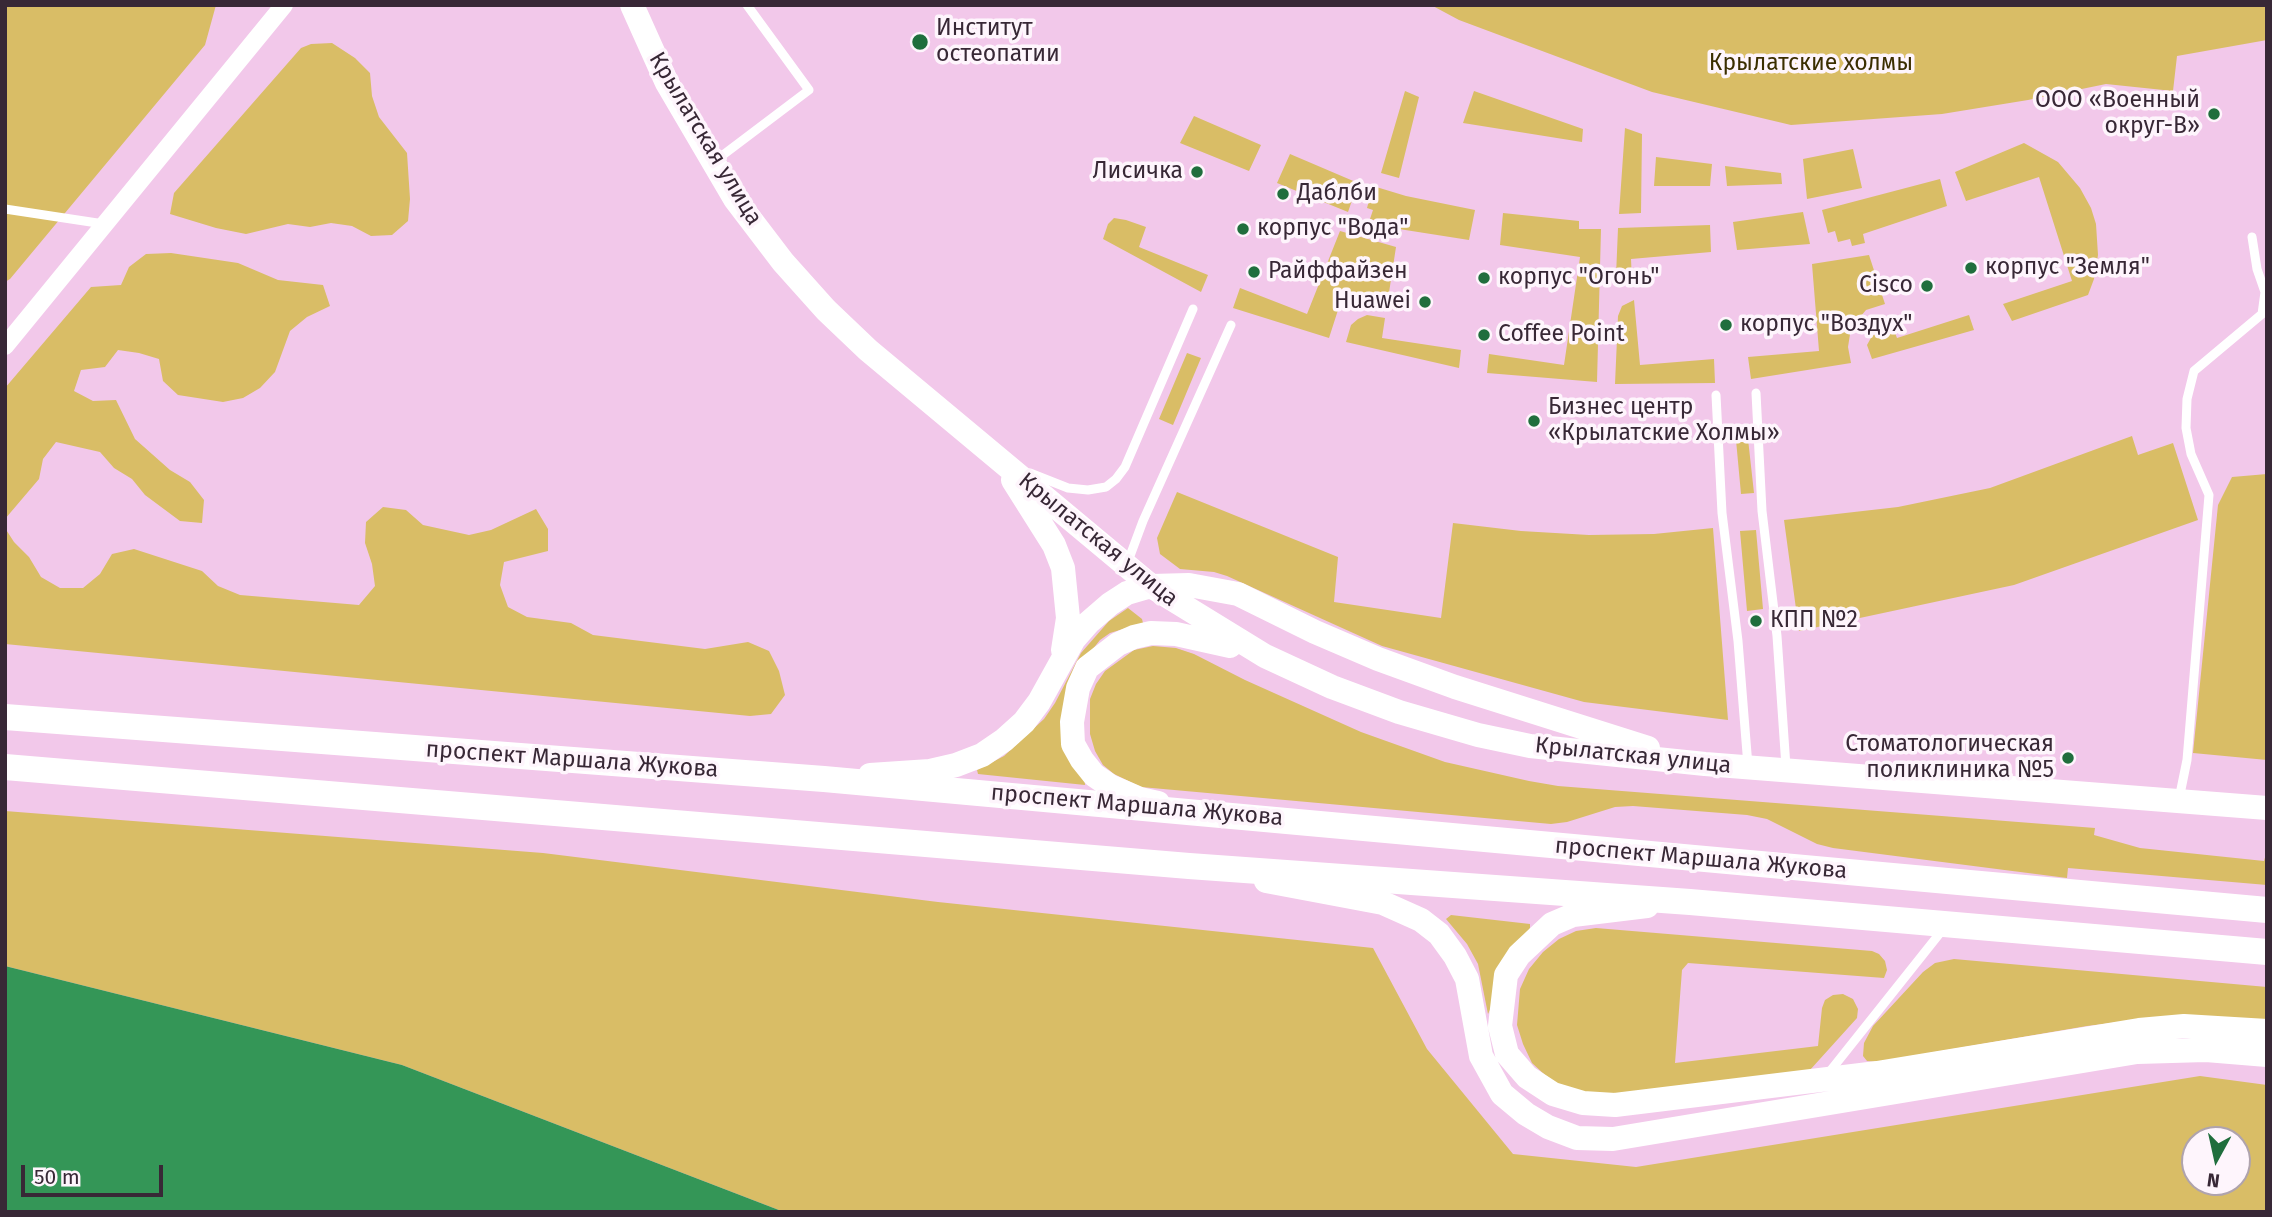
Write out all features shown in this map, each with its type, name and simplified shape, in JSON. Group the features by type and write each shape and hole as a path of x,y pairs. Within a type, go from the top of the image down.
{"main road":[{"name":"Крылатская улица","path":"632,5 667,83 735,199 783,262 826,310 868,350 1151,586 1265,656 1332,687 1399,712 1478,735 1542,748 1748,768 2267,808"},
{"path":"1002,462 1054,545 1063,568 1068,618 1067,636 1059,663"},
{"path":"824,779 930,771 982,755 1024,722 1039,702 1074,639 1110,604 1127,593 1151,586 1189,585 1238,594 1315,632 1455,687 1705,764"},
{"path":"1182,810 1140,799 1111,786 1094,775 1082,760 1073,744 1072,722 1078,688 1087,668 1118,644 1134,636 1151,634 1202,638 1265,656"},
{"name":"проспект Маршала Жукова","path":"5,717 824,779 2267,910"},
{"name":"проспект Маршала Жукова","path":"5,767 1189,866 1690,902 2267,952"},
{"path":"1189,866 1383,903 1421,920 1439,934 1467,978 1481,1056 1502,1094 1525,1114 1548,1127 1577,1138 1613,1139 2137,1052 2206,1050 2267,1055"},
{"path":"1690,902 1573,915 1552,924 1519,955 1506,975 1500,1026 1507,1054 1527,1077 1553,1094 1583,1103 1615,1105 1823,1079 2139,1030 2197,1027 2267,1031"}],"street":[{"path":"5,346 284,5"}],"lane":[{"path":"713,162 809,90 747,5"},
{"path":"5,209 106,225"},
{"path":"2178,801 2187,760 2209,495 2191,454 2186,428 2187,399 2194,371 2262,314 2264,292 2256,269 2252,237"},
{"path":"1002,462 1068,488 1088,490 1106,487 1116,479 1125,467 1192,309"},
{"path":"1126,566 1143,521 1231,325"},
{"path":"1756,393 1762,510 1777,636 1786,770"},
{"path":"1716,395 1723,513 1738,641 1748,768"},
{"path":"1823,1079 1948,924"}],"green space":[{"path":"5,5 216,5 205,45 5,282"},
{"name":"Крылатские холмы","path":"1431,5 2267,5 2267,40 2177,56 2173,91 2106,84 1942,114 1791,125 1652,92 1459,20"},
{"path":"332,43 355,58 370,73 372,96 379,117 407,153 410,199 408,221 392,235 371,236 352,226 331,223 310,227 288,224 246,234 170,214 174,193 301,48 311,44"},
{"path":"1405,91 1419,97 1399,178 1381,173"},
{"path":"1474,91 1583,129 1582,142 1463,123"},
{"path":"1194,116 1261,145 1249,171 1180,143"},
{"path":"1625,128 1642,134 1641,213 1619,214"},
{"path":"2024,143 2058,162 2080,188 2096,224 2098,255 2088,295 2012,321 2003,304 2072,281 2039,177 1966,201 1955,172"},
{"path":"1853,149 1862,188 1807,199 1803,159"},
{"path":"1290,154 1358,183 1348,212 1277,183"},
{"path":"1656,157 1712,164 1710,186 1654,186"},
{"path":"1725,166 1781,173 1782,184 1727,186"},
{"path":"1940,179 1947,206 1863,234 1865,243 1852,246 1850,239 1838,242 1835,231 1828,233 1822,210"},
{"path":"1373,186 1406,196 1475,210 1469,240 1399,229 1398,233 1382,228 1384,223 1370,219 1373,210 1367,208"},
{"path":"1803,212 1810,244 1737,250 1733,222"},
{"path":"1503,213 1579,221 1579,229 1601,229 1597,382 1487,373 1489,354 1564,365 1580,257 1500,245"},
{"path":"1114,218 1146,227 1139,247 1208,275 1201,292 1103,239 1108,224"},
{"path":"1710,225 1711,252 1631,259 1632,281 1622,282 1616,276 1618,228"},
{"path":"1340,231 1396,247 1388,299 1368,296 1352,298 1338,310 1329,338 1233,308 1240,288 1307,314"},
{"path":"171,253 238,263 278,280 323,285 330,306 307,317 290,331 275,372 260,388 243,398 223,402 178,395 163,381 159,359 139,353 118,350 105,367 81,370 74,391 93,401 116,400 135,439 170,470 190,482 204,500 202,523 180,521 145,495 132,479 114,468 100,452 56,442 43,459 39,479 5,519 5,388 91,287 121,285 129,267 146,254"},
{"path":"1869,255 1885,304 1866,310 1851,328 1848,347 1851,363 1751,379 1748,357 1819,351 1812,264"},
{"path":"1634,300 1640,365 1714,359 1715,383 1615,384 1618,316 1622,306"},
{"path":"1367,315 1385,318 1382,338 1461,350 1459,368 1346,342 1351,325"},
{"path":"1969,315 1974,330 1872,359 1867,345 1872,336 1892,325 1897,338"},
{"path":"1187,353 1201,358 1173,425 1159,419"},
{"path":"2132,436 2138,455 2173,443 2198,520 2014,585 1799,631 1784,520 1898,507 1990,488"},
{"path":"1748,439 1754,493 1741,494 1736,440"},
{"path":"2267,474 2267,760 2193,753 2218,505 2232,477"},
{"path":"1177,492 1338,557 1334,602 1441,618 1453,523 1589,535 1654,534 1713,528 1728,720 1584,702 1382,646 1227,576 1180,569 1160,554 1157,538"},
{"path":"383,507 406,510 423,525 469,535 491,530 536,509 548,529 548,551 504,562 500,585 508,607 527,617 571,623 593,635 705,649 748,642 769,651 779,671 785,695 771,714 750,716 5,644 5,528 29,557 41,577 60,588 83,588 100,574 112,554 134,549 202,571 218,586 240,595 359,605 375,586 365,543 366,522"},
{"path":"1756,530 1763,609 1747,611 1740,531"},
{"path":"1128,608 1142,619 1143,623 1110,633 1100,640 1077,669 1085,785 978,774 977,770 1004,756 1044,719 1081,653 1109,621"},
{"path":"1153,646 1176,648 1194,654 1361,732 1445,762 1529,781 1558,786 2095,828 2094,835 2140,848 2264,861 2267,850 2267,885 2068,868 2067,878 1833,848 1817,844 1767,819 1747,815 1633,806 1615,807 1567,822 1551,824 1141,787 1114,774 1103,765 1090,734 1090,699 1105,671 1134,650"},
{"path":"5,811 543,853 938,902 1373,948 1427,1049 1513,1154 1636,1167 2200,1076 2267,1085 2267,1212 784,1212 402,1065 5,966"},
{"path":"1451,915 1530,924 1488,1014 1478,964 1467,944 1446,919"},
{"path":"1596,928 1872,951 1885,961 1887,970 1884,978 1688,963 1682,970 1675,1063 1818,1046 1822,1008 1825,1000 1833,995 1843,994 1853,999 1858,1009 1857,1018 1810,1070 1614,1094 1583,1093 1561,1086 1532,1063 1517,1025 1520,989 1529,969 1543,952 1559,939 1576,931"},
{"path":"1954,959 2267,987 2267,1022 2136,1020 1877,1062 1867,1061 1863,1056 1864,1043 1873,1026 1923,972 1935,963"}],"shaded area":[{"path":"5,966 402,1065 784,1212 5,1212"}],"place":[{"name":"Институт остеопатии","path":"920,42"},
{"name":"ООО «Военный округ-В»","path":"2214,114"},
{"name":"Лисичка","path":"1197,172"},
{"name":"Даблби","path":"1283,194"},
{"name":"корпус \"Вода\"","path":"1243,229"},
{"name":"корпус \"Земля\"","path":"1971,268"},
{"name":"Райффайзен","path":"1254,272"},
{"name":"корпус \"Огонь\"","path":"1484,278"},
{"name":"Cisco","path":"1927,286"},
{"name":"Huawei","path":"1425,302"},
{"name":"корпус \"Воздух\"","path":"1726,325"},
{"name":"Coffee Point","path":"1484,335"},
{"name":"Бизнес центр «Крылатские Холмы»","path":"1534,421"},
{"name":"КПП №2","path":"1756,621"},
{"name":"Стоматологическая поликлиника №5","path":"2068,758"}]}
